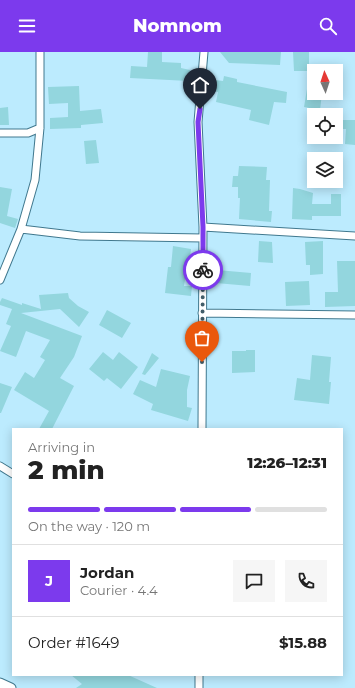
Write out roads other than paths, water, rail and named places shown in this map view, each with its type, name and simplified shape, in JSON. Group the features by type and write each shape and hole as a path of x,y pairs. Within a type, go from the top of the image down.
{"street":[{"path":"0,280 21,229 35,180 40,128 40,52"},
{"path":"202,428 203,227 198,122 204,52"},
{"path":"0,133 28,133 40,128"},
{"path":"203,227 355,236"},
{"path":"21,229 80,236 203,238"},
{"path":"202,313 355,315"},
{"path":"0,466 12,473"},
{"path":"199,676 199,688"},
{"path":"0,683 11,688"}]}
